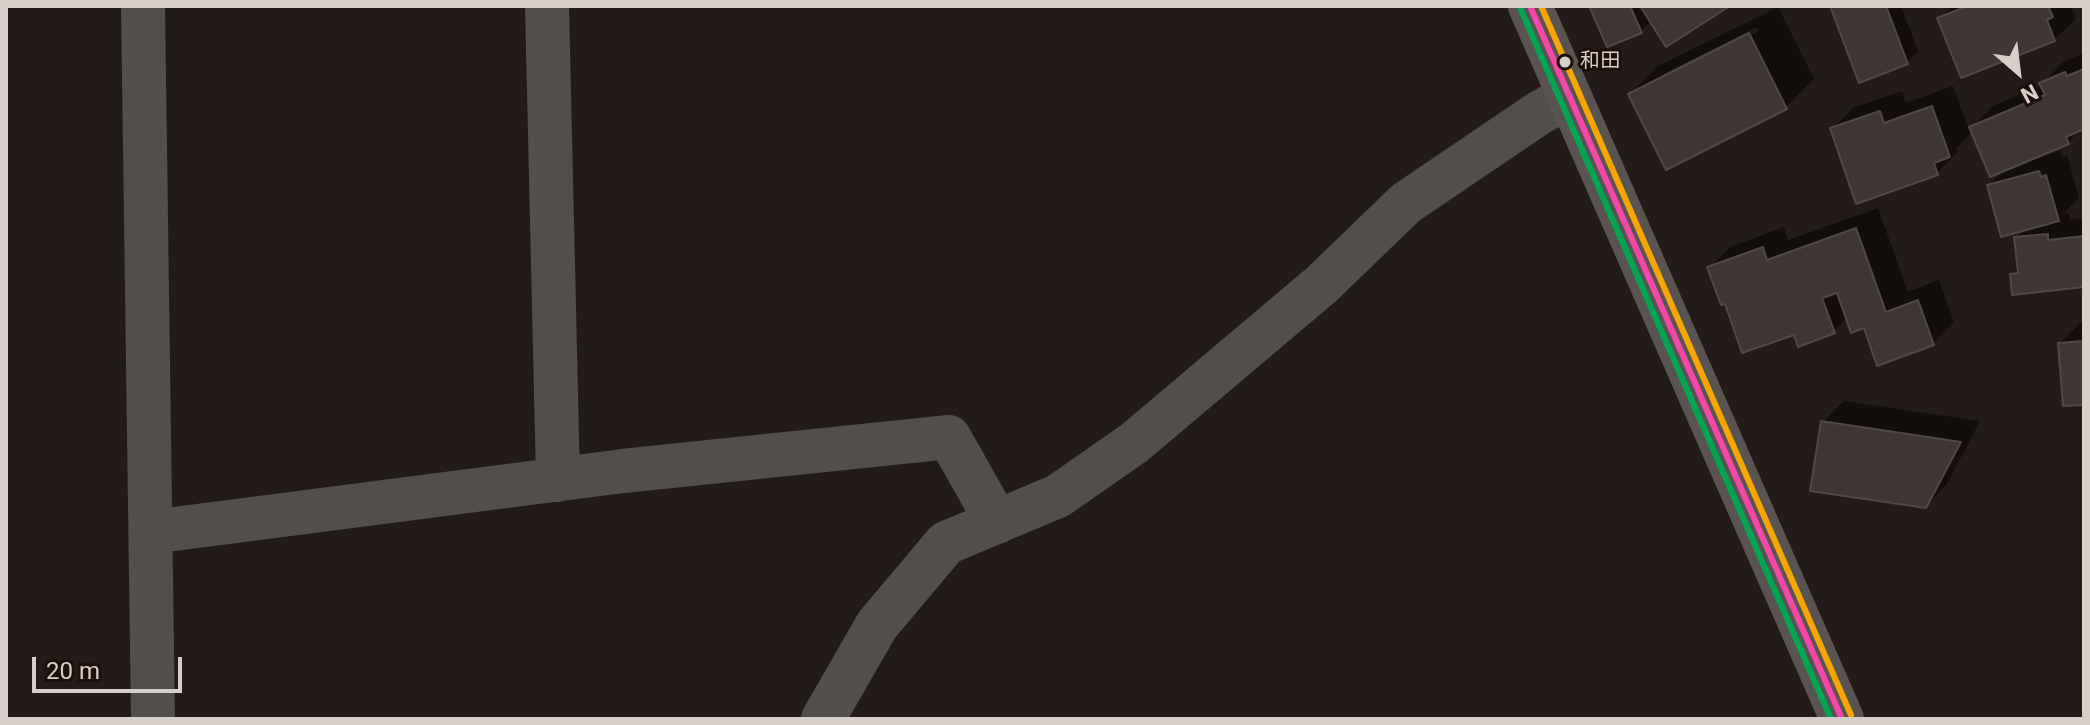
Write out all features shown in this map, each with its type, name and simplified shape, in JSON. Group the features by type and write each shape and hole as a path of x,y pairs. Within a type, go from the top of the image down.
{"highway":[{"path":"1530,6 1842,719"}],"street":[{"path":"143,6 153,719"},
{"path":"547,6 558,480"},
{"path":"823,719 877,625 946,543 1058,496 1134,443 1321,285 1406,203 1569,96"},
{"path":"151,532 623,471 949,437 997,522"}],"building":[{"path":"1630,6 1642,33 1607,47 1590,8"},
{"path":"1640,6 1730,6 1666,47"},
{"path":"1830,6 1886,6 1908,64 1859,83"},
{"path":"1968,6 2048,6 2053,17 2047,20 2055,41 1961,78 1937,18"},
{"path":"1749,33 1787,109 1666,170 1628,94"},
{"path":"2084,69 2084,129 2066,137 2069,144 1990,177 1969,127 2045,95 2039,83 2065,72 2067,76"},
{"path":"1932,106 1950,157 1934,163 1938,175 1856,204 1830,128 1880,111 1884,123"},
{"path":"2039,171 2041,177 2046,175 2059,221 2001,237 1987,185"},
{"path":"1856,228 1886,312 1918,300 1934,345 1877,366 1864,328 1851,333 1837,293 1822,298 1835,333 1798,347 1794,335 1742,353 1725,304 1721,305 1707,267 1763,247 1767,260"},
{"path":"2048,234 2048,240 2084,236 2084,287 2012,295 2010,274 2018,273 2014,237"},
{"path":"2084,341 2084,405 2063,406 2058,343"},
{"path":"1821,421 1961,442 1926,508 1810,491"}],"transit line":[{"path":"1530,6 1842,719"},
{"path":"1541,6 1851,715"},
{"path":"1521,10 1831,719"}],"place":[{"name":"和田","path":"1565,62"}]}
